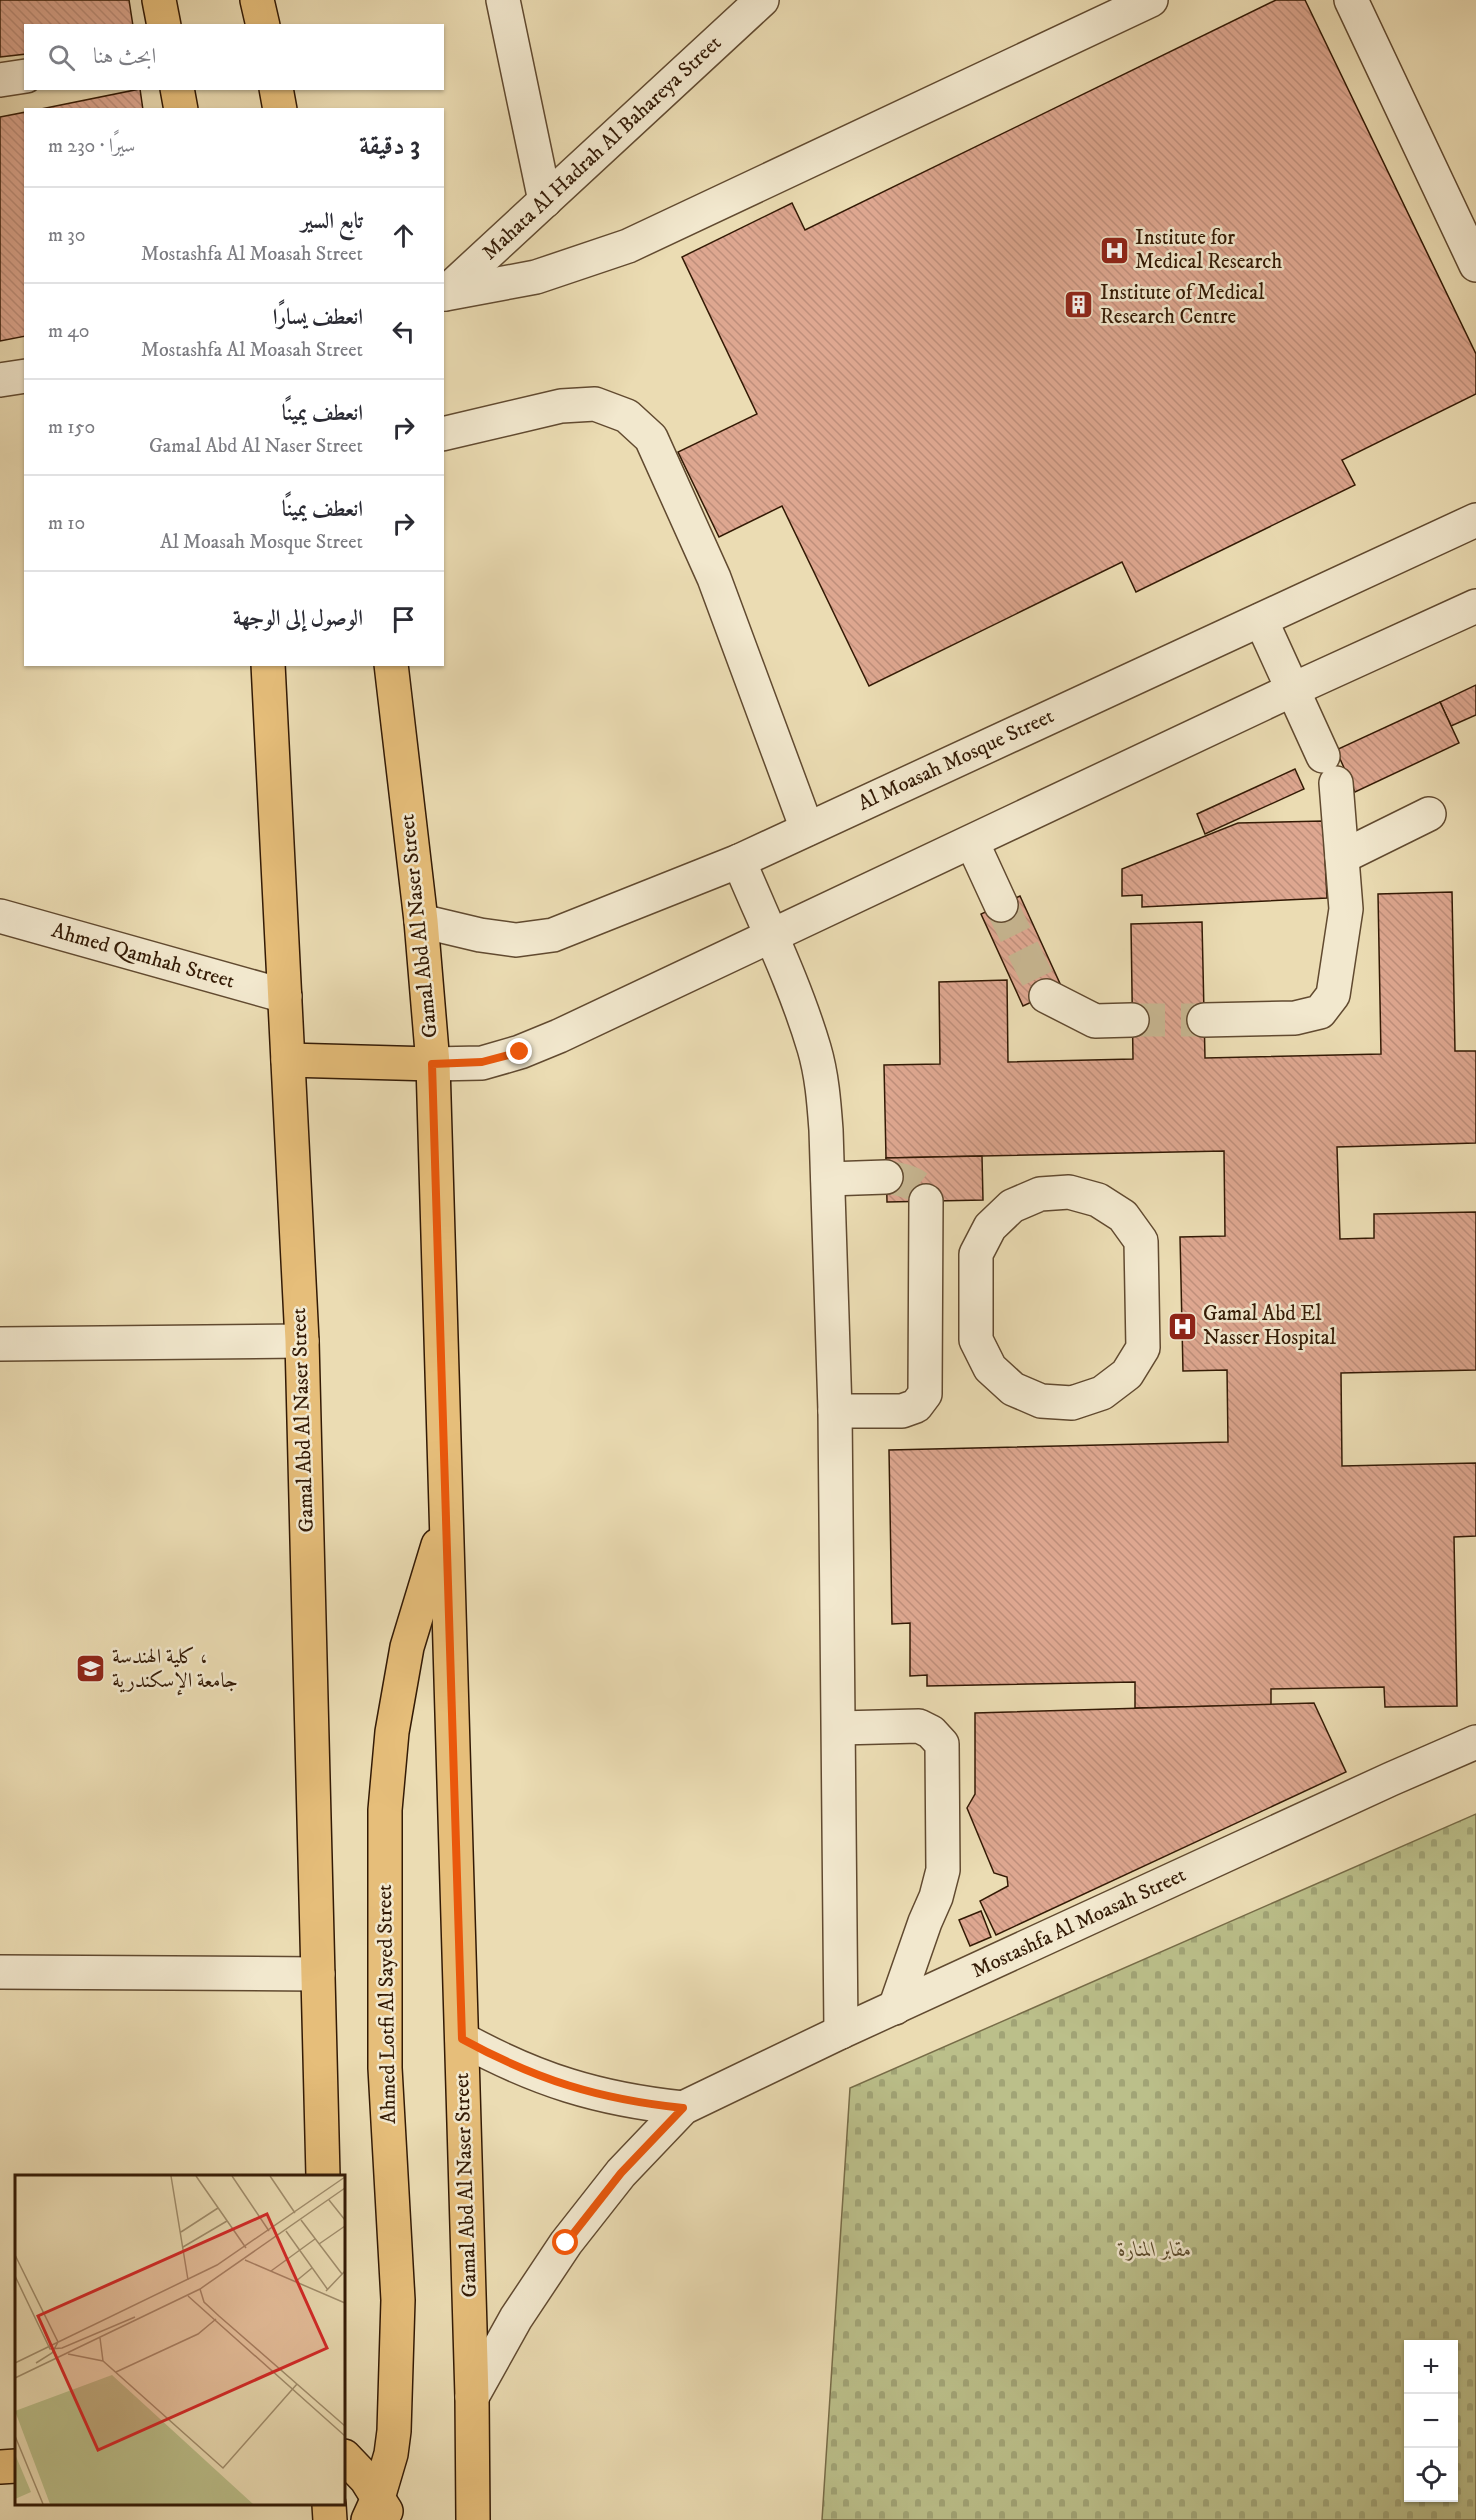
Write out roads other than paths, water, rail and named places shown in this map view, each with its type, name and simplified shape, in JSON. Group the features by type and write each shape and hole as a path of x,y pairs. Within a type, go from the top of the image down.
{"main road":[{"path":"159,0 164,24"},
{"path":"257,0 262,24"},
{"path":"177,90 181,108"},
{"path":"276,90 280,108"},
{"name":"Gamal Abd Al Naser Street","path":"268,666 302,1341 323,2175"},
{"name":"Gamal Abd Al Naser Street","path":"391,666 421,921 432,1064 448,1514 472,2397 473,2520"},
{"path":"288,1060 432,1064"},
{"name":"Ahmed Lotfi Al Sayed Street","path":"379,2513 392,2454 398,2300 385,2068 385,1810 392,1732 407,1647 448,1514"},
{"name":"Ahmed Lotfi Al Sayed Street","path":"345,2457 366,2479 379,2513"},
{"path":"0,2467 15,2466"},
{"path":"329,2505 330,2520"}],"street":[{"path":"503,0 544,201"},
{"name":"Mahata Al Hadrah Al Bahareya Street","path":"444,295 544,201 735,11 762,0"},
{"path":"444,295 536,278 628,246 1151,0"},
{"path":"1351,0 1476,265"},
{"path":"0,80 24,76"},
{"path":"0,380 24,376"},
{"path":"444,434 561,406 595,404 627,416 651,438 714,578 807,829"},
{"name":"Al Moasah Mosque Street","path":"421,921 480,935 516,940 553,935 738,861 1476,520"},
{"path":"432,1064 482,1062 520,1052 559,1036 1294,689 1476,606"},
{"path":"1204,1020 1296,1018 1320,1012 1333,995 1346,909 1342,857 1330,769 1261,620"},
{"path":"1342,857 1429,814"},
{"path":"972,842 1001,905"},
{"path":"738,861 802,1012 815,1050 823,1090 835,1411 841,2032"},
{"name":"Ahmed Qamhah Street","path":"0,916 285,996"},
{"path":"1046,996 1095,1021 1132,1020"},
{"path":"828,1179 886,1177"},
{"path":"1069,1192 1098,1200 1123,1216 1141,1241 1143,1347 1127,1374 1102,1393 1072,1403 1041,1401 1013,1389 990,1368 976,1340 976,1298 976,1254 990,1227 1011,1206 1040,1194 1069,1192"},
{"path":"835,1411 902,1412 916,1406 926,1394 926,1201"},
{"path":"927,1299 976,1298"},
{"path":"0,1344 302,1341"},
{"path":"839,1728 919,1726 931,1732 942,1744 943,1870 936,1897 924,1922 895,2008"},
{"name":"Mostashfa Al Moasah Street","path":"472,2397 516,2318 566,2243 621,2173 683,2108 841,2032 1476,1742"},
{"path":"0,1972 318,1974"},
{"path":"462,2039 503,2062 557,2083 637,2103 683,2108"}],"tunnel":[{"path":"1001,905 1046,996"},
{"path":"1132,1020 1204,1020"},
{"path":"886,1177 911,1183 920,1190 926,1201"}],"place":[{"name":"Institute for Medical Research","path":"1114,250"},
{"name":"Institute of Medical Research Centre","path":"1079,305"},
{"name":"Gamal Abd El Nasser Hospital","path":"1182,1326"},
{"name":"كلية الهندسة ، جامعة الإسكندرية","path":"91,1669"}],"park label":[{"name":"مقابر المنارة","path":"1155,2250"}]}
